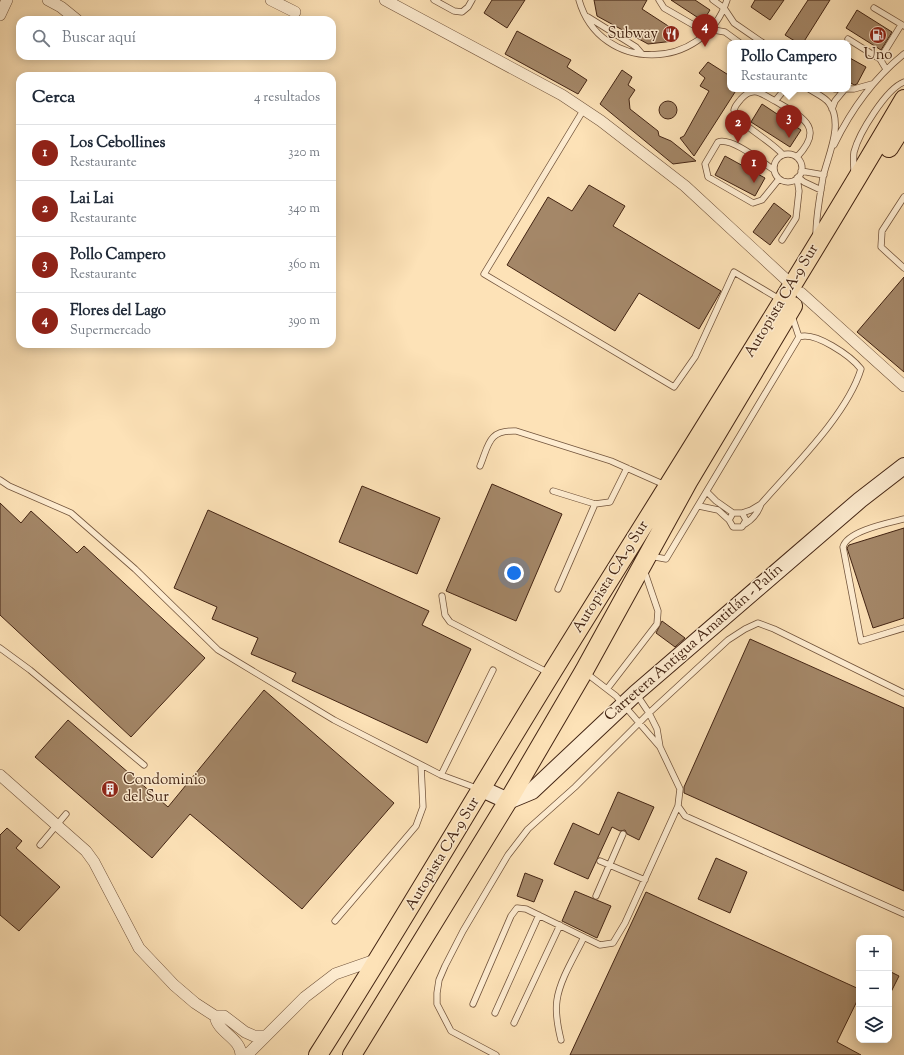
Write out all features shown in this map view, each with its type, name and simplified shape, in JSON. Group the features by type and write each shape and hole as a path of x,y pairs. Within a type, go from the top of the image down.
{"highway":[{"name":"Autopista CA-9 Sur","path":"796,289 816,244 854,184 904,99"},
{"name":"Autopista CA-9 Sur","path":"352,1055 508,801 584,671 796,289 903,128"},
{"name":"Autopista CA-9 Sur","path":"318,1055 380,958 551,674 667,486 786,306"}],"main road":[{"name":"Carretera Antigua Amatitlán - Palín","path":"508,801 532,791 623,704 860,500 904,466"},
{"path":"482,789 508,801"}],"street":[{"path":"0,15 7,0"},
{"path":"48,0 63,4 74,16"},
{"path":"271,0 295,12"},
{"path":"385,0 562,95 584,110 685,186 796,289 904,386"},
{"path":"0,775 86,851 94,862 139,948 190,998 215,1016 224,1016 245,1032 254,1036 266,1036"},
{"path":"247,1055 305,997 335,974 380,958"},
{"path":"215,1016 217,1024 236,1043 241,1050 241,1055"}],"lane":[{"path":"434,0 454,11 462,12 468,7 472,0"},
{"path":"579,0 586,16 593,26 611,43 622,49 642,54 658,55 681,50 702,37 711,29 724,8 726,0"},
{"path":"659,0 664,8 698,27 725,32 736,40"},
{"path":"713,0 724,8 734,23 759,40"},
{"path":"874,8 902,26 880,59"},
{"path":"586,16 636,47 642,54"},
{"path":"848,38 880,59 886,69"},
{"path":"831,151 850,116 872,84 886,69 904,54"},
{"path":"854,184 854,154 857,141 885,96 897,85 904,82"},
{"path":"851,88 872,84"},
{"path":"748,92 734,110 737,118 776,146 783,155"},
{"path":"756,92 804,118 809,125 809,140 806,148 797,158"},
{"path":"775,101 782,92"},
{"path":"814,92 829,102 832,109 835,126 816,218 816,244"},
{"path":"832,109 835,100 842,92"},
{"path":"584,110 484,274 674,387 695,357 734,272 786,306 799,337"},
{"path":"779,178 762,200 753,202 710,180 705,169 705,164 718,142 722,140 731,142 774,170 779,178 786,182 798,178"},
{"path":"774,170 776,161 783,155 788,154 797,158 801,164 801,171 798,178 799,191 796,218 782,240"},
{"path":"801,171 824,175"},
{"path":"798,178 821,190"},
{"path":"903,199 882,231 881,247 904,268"},
{"path":"607,688 657,624 658,611 645,561 666,559 799,337 806,335 818,338 855,361 860,369 857,382 825,431 761,504 742,513 733,513 707,492"},
{"path":"480,466 493,436 503,431 516,431 611,461 667,486"},
{"path":"553,491 594,504 610,502 627,468"},
{"path":"0,480 9,486 71,513 135,569 218,650 334,720 421,766 441,776 482,789"},
{"path":"558,589 594,504"},
{"path":"698,506 718,510 729,520 733,527 742,527 752,519 759,510 761,504"},
{"path":"729,520 733,513"},
{"path":"742,513 746,520 745,524"},
{"path":"904,519 852,536 844,541 843,547 861,641 904,628"},
{"path":"442,596 445,615 450,622 551,674"},
{"path":"496,1055 451,1031 437,1004 436,993 439,980 463,931 508,855 528,829 626,738 649,712 728,640 758,623 774,629 904,693"},
{"path":"0,648 30,670 144,765"},
{"path":"441,776 493,670"},
{"path":"584,671 607,688 623,704 660,747"},
{"path":"473,1004 513,912 519,907 539,915 600,945 613,943 625,923 678,806 680,789 660,747 657,729 649,712 636,693"},
{"path":"334,922 416,826 423,807 421,766"},
{"path":"678,806 685,816 904,914"},
{"path":"40,845 66,814"},
{"path":"596,896 623,834"},
{"path":"600,861 645,880"},
{"path":"495,1014 539,915"},
{"path":"514,1023 560,925"},
{"path":"561,1040 556,1015 556,1001 559,990 584,937"}],"building":[{"path":"492,0 525,0 507,28 484,13"},
{"path":"594,0 647,0 642,9 679,33 674,41 648,44 597,16"},
{"path":"671,0 695,0 710,10 703,21"},
{"path":"755,0 784,0 770,20 751,7"},
{"path":"808,0 830,0 805,40 793,40 785,35"},
{"path":"857,10 892,32 881,50 846,28"},
{"path":"517,31 571,60 567,67 587,80 578,94 505,54"},
{"path":"851,59 866,67 857,84 854,85 851,83"},
{"path":"708,62 727,74 727,92 735,92 694,156 680,138 684,136 709,91 700,86 705,78 699,73"},
{"path":"622,70 632,77 628,85 635,90 629,99 630,109 658,131 659,136 671,141 696,161 673,164 600,104"},
{"path":"668,101 672,102 676,106 676,114 672,118 668,119 664,118 660,114 659,110 660,106 664,102"},
{"path":"762,104 801,130 790,147 751,122"},
{"path":"725,156 765,178 755,196 715,175"},
{"path":"589,185 625,206 613,226 721,291 699,329 639,293 615,331 507,265 548,197 572,211"},
{"path":"774,203 791,216 770,245 753,232"},
{"path":"904,277 904,372 857,332"},
{"path":"492,484 562,514 516,621 446,591"},
{"path":"362,486 440,518 417,574 339,542"},
{"path":"0,503 21,523 31,511 77,553 84,546 205,658 131,737 0,615"},
{"path":"208,510 429,611 422,625 471,649 427,743 292,681 296,673 251,654 258,638 212,619 217,607 174,588"},
{"path":"904,528 904,618 873,628 847,548 849,545"},
{"path":"662,621 685,638 675,647 656,633"},
{"path":"750,639 904,708 904,891 684,793 684,787"},
{"path":"264,690 394,803 302,909 190,814 152,858 35,757 68,720 168,807"},
{"path":"618,792 654,807 639,840 627,834 625,830 620,831 612,827 588,879 554,864 573,823 599,835"},
{"path":"7,828 22,841 16,848 60,887 19,931 0,915 0,835"},
{"path":"716,858 747,872 730,913 698,899"},
{"path":"525,873 543,880 534,902 517,896"},
{"path":"575,891 611,906 597,938 562,921"},
{"path":"646,892 856,988 856,1003 837,1042 861,1055 570,1055"},
{"path":"892,972 899,976 892,990"}],"place":[{"name":"Subway","path":"671,34"},
{"name":"Uno","path":"878,35"},
{"name":"Flores del Lago","path":"705,47"},
{"name":"Pollo Campero","path":"789,138"},
{"name":"Lai Lai","path":"738,143"},
{"name":"Los Cebollines","path":"754,183"},
{"name":"Condominio del Sur","path":"110,789"}]}
